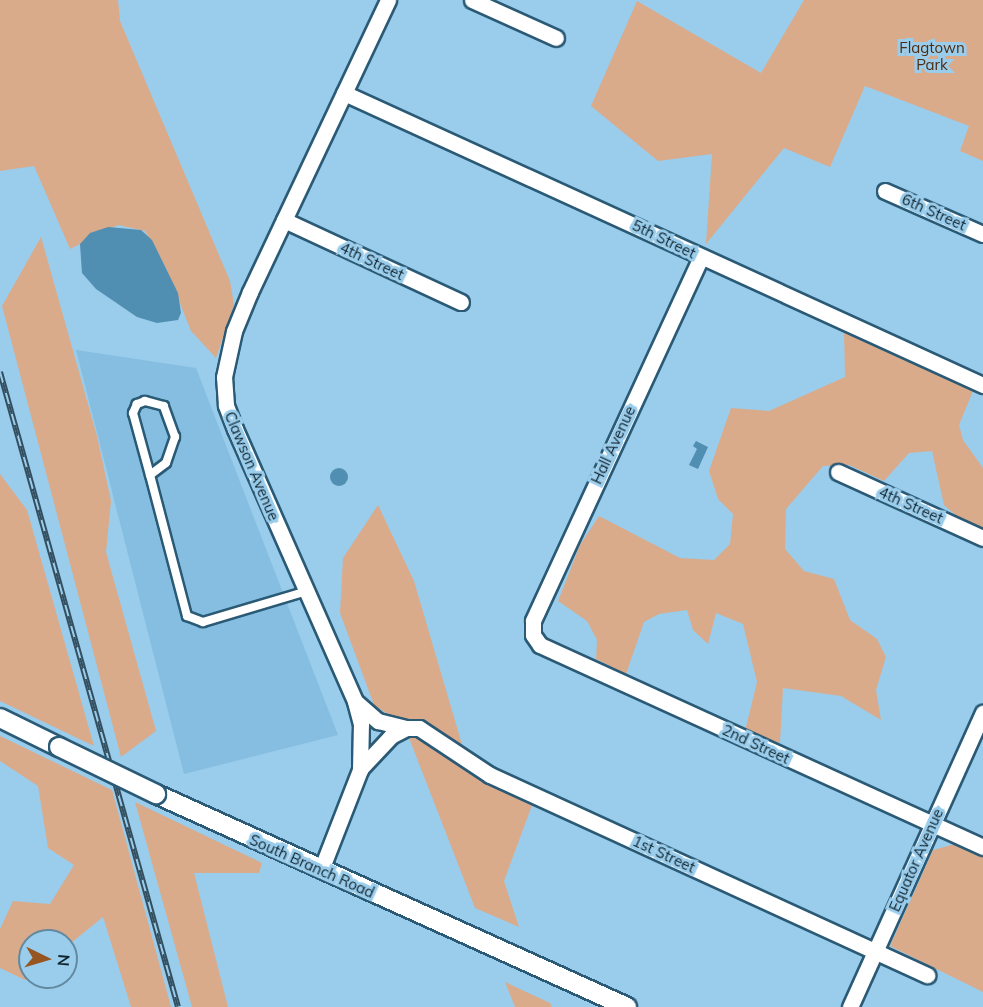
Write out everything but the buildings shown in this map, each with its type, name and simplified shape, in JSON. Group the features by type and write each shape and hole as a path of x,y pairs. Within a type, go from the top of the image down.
{"street":[{"name":"Clawson Avenue","path":"321,870 360,770 363,737 355,701 235,429 226,405 224,377 234,332 388,0"},
{"path":"472,0 556,38"},
{"name":"5th Street","path":"344,93 983,385"},
{"name":"6th Street","path":"885,191 983,234"},
{"name":"4th Street","path":"284,220 461,302"},
{"name":"Hall Avenue","path":"533,635 538,610 701,257"},
{"name":"4th Street","path":"838,472 983,538"},
{"name":"2nd Street","path":"533,635 540,645 983,847"},
{"name":"1st Street","path":"355,701 378,721 432,733 490,775 927,975"},
{"name":"Equator Avenue","path":"850,1007 983,712"},
{"name":"South Branch Road","path":"0,718 156,794 627,1007"},
{"path":"360,770 376,748 406,728"}],"lane":[{"path":"150,475 166,463 175,436 164,406 145,401 137,404 133,413 187,616 203,622 307,591"}],"shaded area":[{"path":"108,227 141,230 152,240 178,293 181,313 178,320 157,323 137,317 96,289 82,273 80,244 90,233"},
{"path":"76,350 196,368 338,735 184,774"},
{"path":"696,441 708,447 698,469 689,465 697,449 693,446"},
{"path":"339,468 345,471 348,477 345,483 339,486 333,483 330,477 333,471"}],"green space":[{"path":"0,0 118,0 120,21 230,281 234,305 216,358 191,331 166,268 145,231 118,225 70,249 34,166 0,171"},
{"name":"Flagtown Park","path":"804,0 983,0 983,161 960,151 969,126 865,86 830,167 784,148 706,244 712,154 658,161 591,106 637,1 761,73"},
{"path":"41,237 97,436 111,501 106,552 156,731 121,757 2,306"},
{"path":"844,332 973,391 959,425 963,440 983,468 983,528 959,518 944,505 932,451 909,453 884,481 849,465 823,466 786,509 785,549 804,571 834,579 850,620 877,639 886,657 876,690 881,720 841,696 783,688 780,743 745,731 757,682 743,624 716,613 708,644 693,630 687,610 659,614 644,622 626,674 596,659 597,640 587,621 558,601 580,545 599,516 680,558 714,560 730,544 733,514 718,499 709,471 731,408 769,411 845,377"},
{"path":"0,474 27,510 94,746 0,701"},
{"path":"378,505 414,581 468,765 535,797 504,881 519,927 475,908 404,725 374,705 340,613 343,558"},
{"path":"0,736 112,790 171,1007 131,1007 103,917 78,937 78,929 18,929 18,977 0,968 0,929 13,901 50,904 74,865 48,848 38,786 0,761"},
{"path":"135,802 262,863 259,873 194,873 228,1007 192,1007"},
{"path":"955,844 983,855 983,992 890,946 933,850"},
{"path":"505,982 550,1003 552,1007 515,1007"}],"railway":[{"path":"0,372 178,1007"}]}
